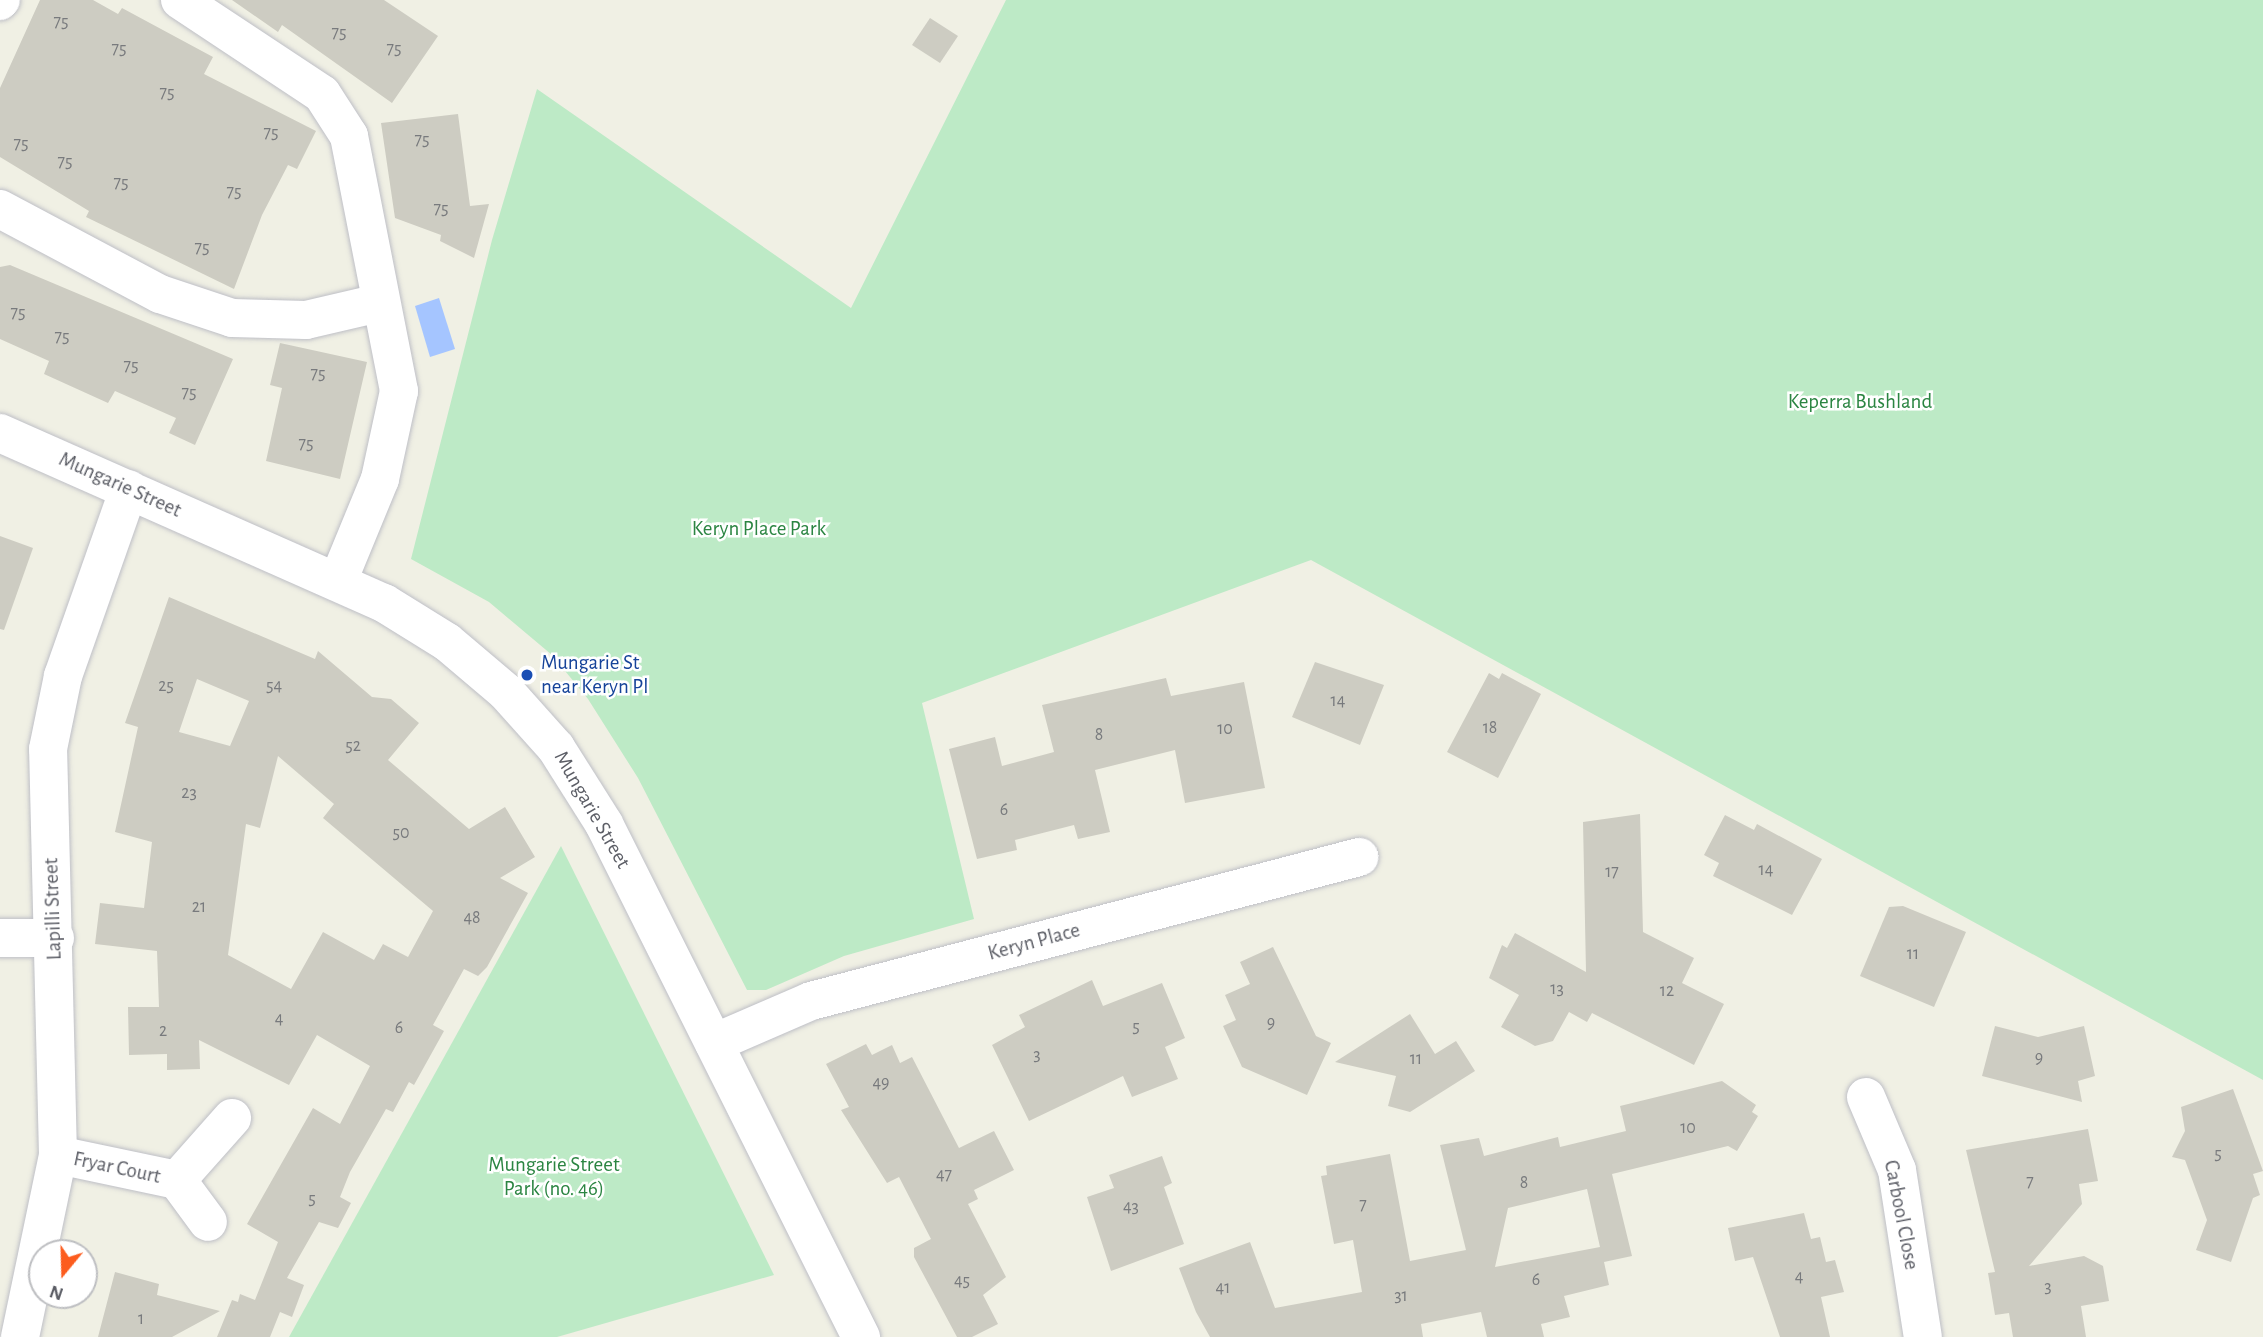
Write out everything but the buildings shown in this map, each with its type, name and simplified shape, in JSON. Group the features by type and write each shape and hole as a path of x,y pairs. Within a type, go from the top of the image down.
{"street":[{"path":"180,0 316,89 342,118 379,303 399,379 397,416 374,495 338,581"},
{"path":"0,209 160,294 232,318 277,323 379,303"},
{"name":"Mungarie Street","path":"0,433 338,581 447,642 506,692 556,748 604,824 861,1337"},
{"name":"Lapilli Street","path":"19,1337 58,1155 55,938 48,749 63,676 129,489"},
{"name":"Keryn Place","path":"714,1043 811,1000 1359,857"},
{"path":"0,938 55,938"},
{"name":"Carbool Close","path":"1866,1097 1896,1170 1923,1337"},
{"name":"Fryar Court","path":"177,1180 232,1118"},
{"name":"Fryar Court","path":"58,1155 177,1180 208,1222"}],"green space":[{"name":"Keperra Bushland","path":"1006,0 2263,0 2263,1080 1311,560 922,703 974,919 844,956 766,990 747,990 638,778 588,699 552,655 489,602 411,559 492,240 537,89 851,308"},
{"name":"Mungarie Street Park (no. 46)","path":"561,846 774,1275 557,1337 289,1337"}],"water":[{"path":"439,298 455,349 430,357 415,306"}],"place":[{"name":"Mungarie St near Keryn Pl","path":"527,675"}],"park label":[{"name":"Keryn Place Park","path":"759,529"}]}
